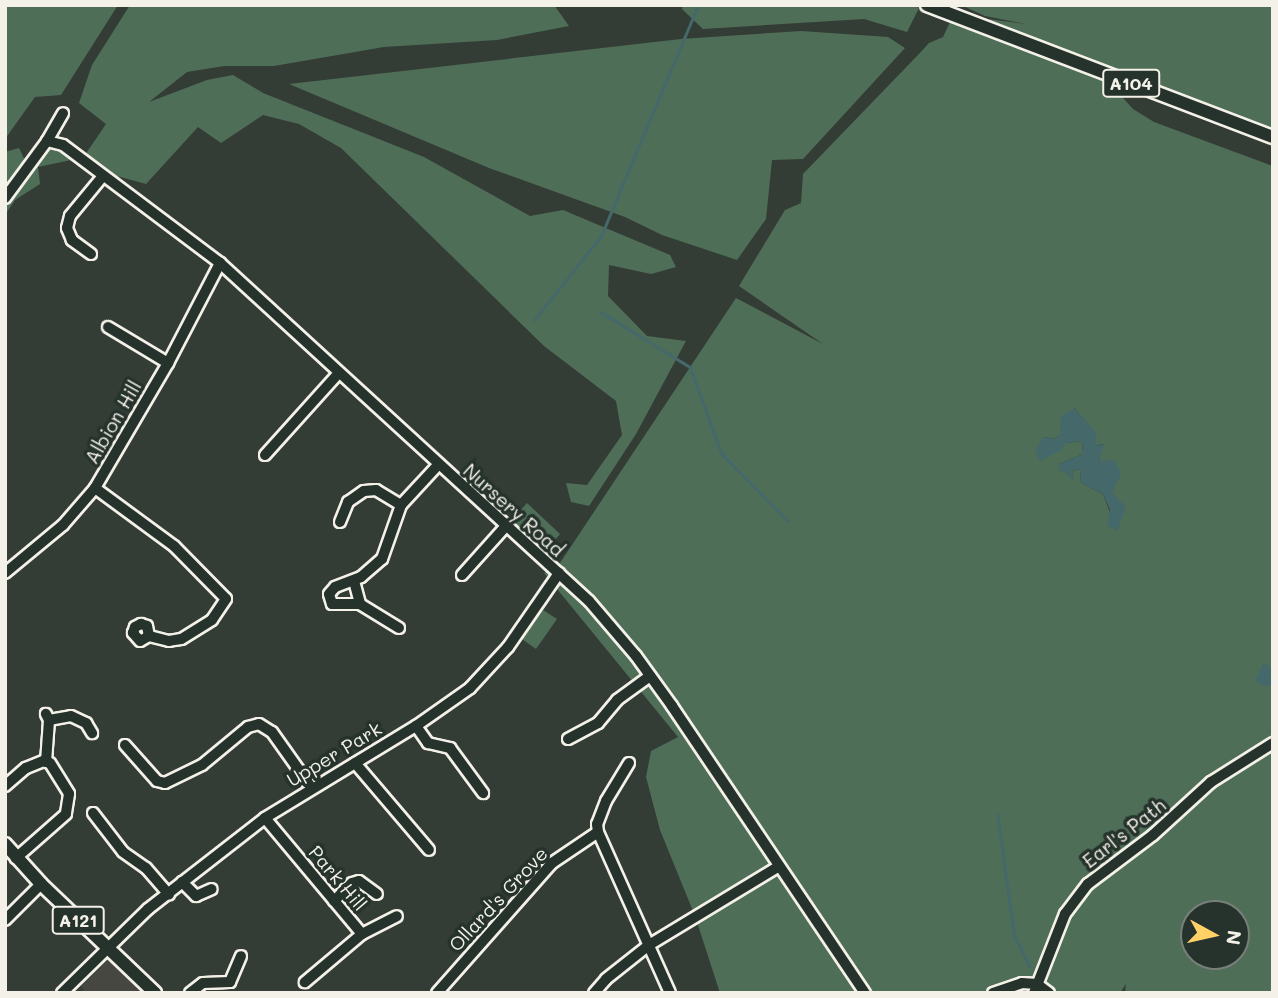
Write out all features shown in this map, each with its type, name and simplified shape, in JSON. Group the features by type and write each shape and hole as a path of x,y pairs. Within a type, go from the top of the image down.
{"main road":[{"name":"A104","path":"927,5 1273,137"},
{"name":"A121","path":"5,844 41,884 155,993"}],"street":[{"path":"5,198 47,141 63,113"},
{"name":"Nursery Road","path":"47,141 63,145 220,263 338,374 589,601 650,676 865,993"},
{"path":"91,254 72,240 67,228 70,216 103,176"},
{"name":"Albion Hill","path":"5,573 63,525 96,488 168,363 220,263"},
{"path":"108,327 168,363"},
{"path":"265,455 338,374"},
{"path":"399,628 360,604 336,605 328,597 335,587 354,581 382,559 401,505 438,465"},
{"path":"96,488 174,546 226,599 212,620 181,639 169,640 149,636"},
{"path":"340,522 348,502 364,491 376,490 401,505"},
{"path":"462,575 506,526"},
{"name":"Upper Park","path":"62,993 148,909 265,818 311,787 416,726 470,688 494,664 559,573"},
{"path":"354,581 360,604"},
{"path":"568,739 598,723 617,700 650,676"},
{"path":"46,762 48,717 71,716 86,723 92,733"},
{"path":"125,745 157,781 165,783 202,765 248,727 259,724 272,732 311,787"},
{"path":"416,726 428,743 450,748 483,793"},
{"name":"Earl's Path","path":"1035,988 1065,915 1088,884 1162,827 1211,782 1273,743"},
{"path":"5,786 26,768 50,763 65,785 69,805 66,814 16,858"},
{"path":"355,763 428,844"},
{"path":"629,763 606,801 597,824 598,832 670,993"},
{"path":"93,813 123,852 146,868 169,894"},
{"name":"Park Hill","path":"265,818 362,934 304,982"},
{"name":"Ollard's Grove","path":"437,993 552,863 598,832"},
{"path":"594,993 624,963 649,945 778,867"},
{"path":"334,901 352,883 359,881 377,894"},
{"path":"182,882 196,896 212,889"},
{"path":"5,920 41,884"},
{"path":"362,934 397,916"},
{"path":"190,993 203,983 230,982 241,956"},
{"path":"993,993 1022,983 1049,993"}],"shaded area":[{"path":"109,959 144,993 86,993 81,986"}],"green space":[{"path":"5,5 118,5 61,95 35,97 5,139"},
{"path":"130,5 554,5 569,26 497,40 384,47 274,66 224,66 187,72 149,102 207,80 233,75 263,93 424,157 530,216 563,210 670,255 676,267 651,274 609,265 608,296 647,336 686,341 636,434 589,506 571,502 566,483 587,485 622,435 616,401 544,346 341,148 299,124 263,115 221,143 198,127 146,184 106,173 85,155 106,124 79,103 92,65"},
{"path":"683,5 911,5 919,8 907,32 864,19 703,29 682,9"},
{"path":"961,5 1273,5 1273,130 1013,32 988,19 1026,24 985,16"},
{"path":"950,22 1091,74 1115,89 1133,109 1154,122 1273,166 1273,670 1264,663 1263,686 1273,686 1273,738 1210,778 1150,833 1091,876 1068,905 1030,993 720,993 695,916 660,830 646,777 651,751 678,737 544,573 558,566 736,298 823,344 739,286 785,210 801,203 803,174 929,43 943,37","holes":["1074,408 1095,432 1096,446 1103,444 1099,461 1112,492 1117,531 1103,494 1081,483 1080,470 1074,469 1072,479 1059,464 1083,454 1082,441 1066,443 1043,437 1055,439 1060,435"]},
{"path":"801,31 888,37 905,48 803,159 772,160 766,219 737,260 662,235 625,217 489,168 289,84 681,39"},
{"path":"19,148 27,165 40,150 63,149 76,159 38,167 40,184 15,200 5,215 5,152"},
{"path":"527,503 560,534 545,552 510,522"},
{"path":"543,610 557,619 536,649 522,639"},
{"path":"1273,747 1273,993 1125,993 1126,984 1120,993 1039,993 1065,922 1092,883 1163,832 1210,788"}],"water":[{"path":"1074,408 1096,432 1096,446 1104,444 1099,461 1115,460 1121,474 1112,492 1126,507 1117,532 1107,525 1110,510 1103,494 1081,483 1080,470 1074,469 1072,480 1067,473 1058,470 1059,464 1083,454 1082,441 1066,443 1061,450 1040,461 1035,450 1043,437 1055,439 1060,435 1061,416"},
{"path":"1264,662 1273,670 1273,686 1263,686 1255,680"}],"waterway":[{"path":"534,320 601,236 698,5"},
{"path":"601,312 690,367 722,454 787,520"},
{"path":"998,815 1014,934 1030,967"}]}
